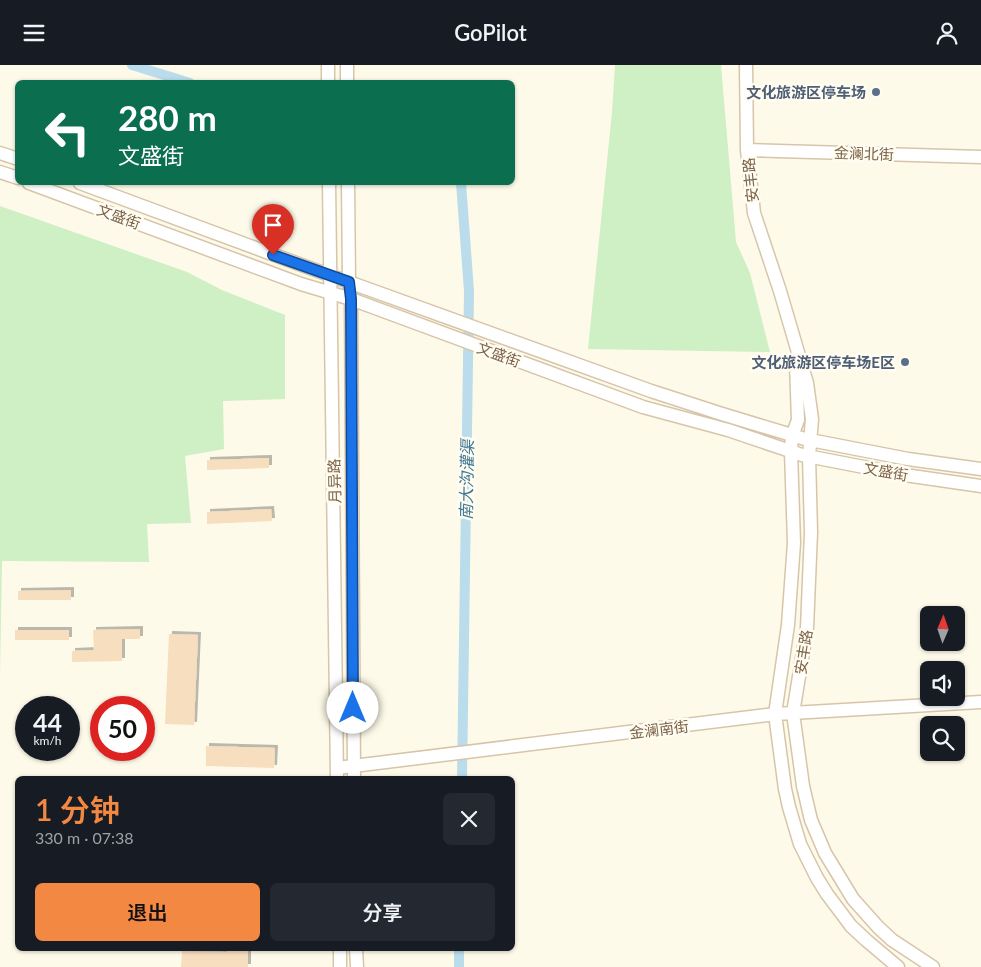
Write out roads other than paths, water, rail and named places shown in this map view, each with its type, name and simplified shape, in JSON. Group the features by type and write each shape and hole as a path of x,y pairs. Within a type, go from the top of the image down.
{"main road":[{"path":"328,65 328,80"},
{"path":"347,65 347,80"},
{"name":"安丰路","path":"746,65 747,150 754,213 780,291 807,383 812,419 809,457 811,532 807,628 793,713 806,803 817,837 833,869 853,899 878,927 908,951 933,967"},
{"name":"金澜北街","path":"747,150 981,157"},
{"path":"0,153 15,158"},
{"path":"0,172 15,177"},
{"name":"文盛街","path":"34,185 643,407 728,430 791,453 897,473 981,486"},
{"name":"文盛街","path":"85,185 651,391 792,436 908,459 981,469"},
{"name":"月异路","path":"329,185 337,773"},
{"name":"月异路","path":"348,186 349,282 351,299 354,773"},
{"name":"安丰路","path":"780,291 796,353 798,420 792,436 791,453 794,543 788,625 775,714 789,807 808,861 827,894 851,926 898,967"},
{"name":"金澜南街","path":"337,773 354,773 775,714 981,702"},
{"path":"340,951 340,967"},
{"path":"356,951 357,967"}],"waterway":[{"name":"南大沟灌渠","path":"132,65 180,80"},
{"name":"南大沟灌渠","path":"461,185 469,291 462,776"},
{"name":"南大沟灌渠","path":"459,951 459,967"}],"place":[{"name":"文化旅游区停车场","path":"876,92"},
{"name":"文化旅游区停车场E区","path":"905,362"}]}
